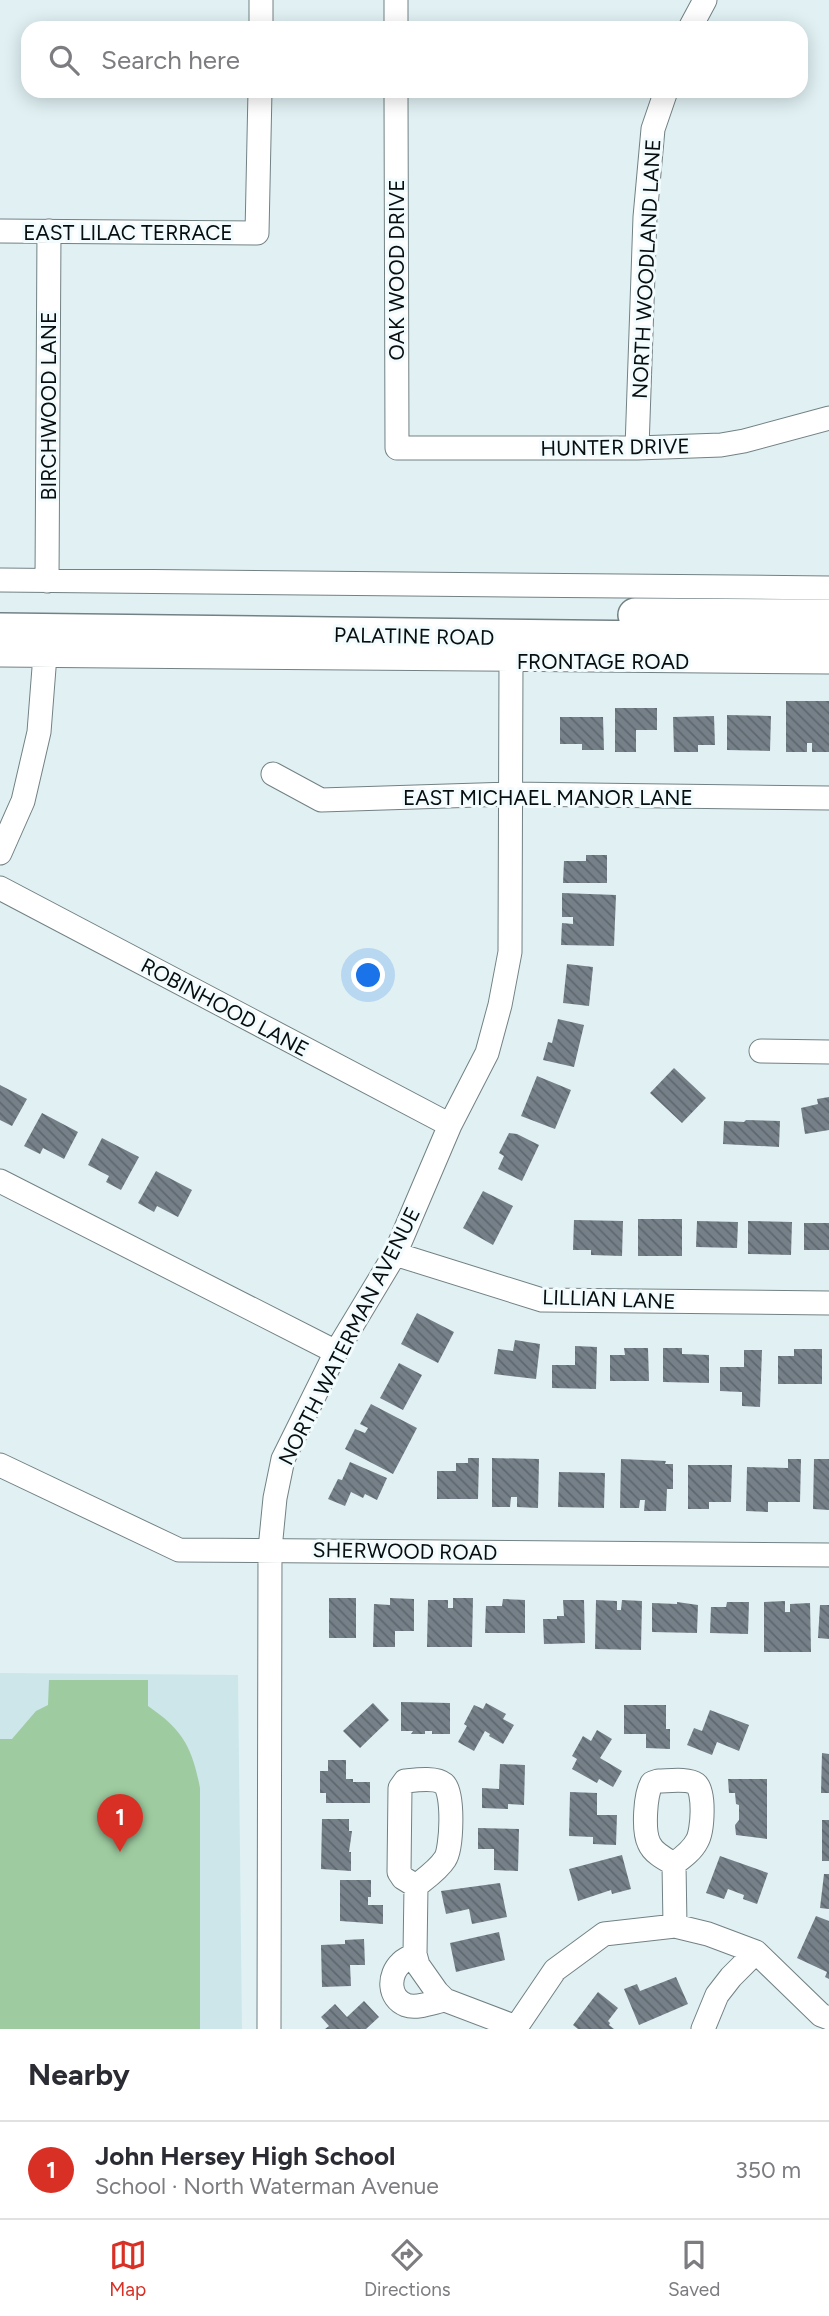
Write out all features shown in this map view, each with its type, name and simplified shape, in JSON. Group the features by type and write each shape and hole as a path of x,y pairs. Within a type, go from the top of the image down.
{"highway":[{"name":"PALATINE ROAD","path":"0,609 829,616"},
{"name":"PALATINE ROAD","path":"0,630 829,640"}],"street":[{"path":"261,0 261,21"},
{"path":"396,0 396,21"},
{"path":"694,21 705,0"},
{"name":"EAST LILAC TERRACE","path":"0,231 257,233 260,98"},
{"name":"OAK WOOD DRIVE","path":"396,98 397,448"},
{"name":"NORTH WOODLAND LANE","path":"637,448 645,217 653,129 664,98"},
{"name":"BIRCHWOOD LANE","path":"47,581 49,232"},
{"name":"HUNTER DRIVE","path":"397,448 637,448 721,445 829,418"},
{"path":"0,580 829,588"},
{"name":"FRONTAGE ROAD","path":"0,655 829,662"},
{"path":"0,853 23,801 39,733 45,655"},
{"name":"NORTH WATERMAN AVENUE","path":"269,2029 270,1549 275,1498 283,1459 337,1352 396,1254 450,1125 487,1053 510,952 511,661"},
{"name":"EAST MICHAEL MANOR LANE","path":"273,774 321,800 511,794 829,798"},
{"name":"ROBINHOOD LANE","path":"0,888 450,1125"},
{"path":"761,1051 829,1052"},
{"path":"0,1181 337,1352"},
{"name":"LILLIAN LANE","path":"396,1254 541,1300 829,1303"},
{"name":"SHERWOOD ROAD","path":"0,1465 179,1550 829,1555"},
{"path":"674,1864 675,1926"},
{"path":"416,1886 415,1954 418,1965 445,2000 516,2028 555,1970 604,1934 675,1926 708,1934 756,1952 821,2015 829,2018"},
{"path":"703,2029 717,1996 731,1977 756,1952"},
{"path":"415,1954 400,1963 394,1974 390,1986 395,1997 406,2006 445,2000"}],"shaded area":[{"path":"0,1673 238,1675 242,2029 0,2029"}],"green space":[{"path":"49,1680 148,1680 148,1706 170,1723 189,1750 200,1788 200,2029 0,2029 0,1739 12,1739 36,1711 48,1705"}],"building":[{"path":"786,701 829,701 829,752 812,752 812,743 807,743 807,752 786,752"},
{"path":"615,708 657,708 657,730 636,730 636,752 615,752"},
{"path":"727,715 771,716 770,751 727,750"},
{"path":"714,716 715,745 698,745 698,752 674,752 673,717"},
{"path":"560,717 603,717 604,750 582,750 582,744 560,744"},
{"path":"586,855 607,855 607,883 563,883 564,861 586,861"},
{"path":"562,893 616,895 614,946 561,945 562,923 573,924 573,917 562,917"},
{"path":"567,964 593,967 589,1006 563,1003"},
{"path":"558,1019 584,1025 574,1067 543,1060 548,1042 552,1043"},
{"path":"674,1068 706,1098 682,1123 650,1093"},
{"path":"537,1076 571,1090 555,1129 521,1116"},
{"path":"0,1085 27,1099 12,1126 0,1120"},
{"path":"829,1097 829,1130 805,1134 801,1108 818,1104 817,1099"},
{"path":"42,1113 78,1132 64,1159 43,1148 40,1154 24,1146"},
{"path":"724,1121 780,1121 779,1147 723,1144"},
{"path":"509,1133 539,1145 522,1181 498,1169 504,1156 499,1153"},
{"path":"102,1138 139,1157 121,1190 106,1182 109,1176 88,1165"},
{"path":"156,1171 192,1190 178,1217 157,1206 154,1212 138,1203"},
{"path":"483,1191 513,1206 493,1245 463,1228"},
{"path":"638,1219 682,1219 682,1256 638,1256"},
{"path":"574,1220 623,1221 622,1256 591,1255 591,1250 573,1250"},
{"path":"697,1221 738,1222 737,1248 696,1247"},
{"path":"748,1221 792,1222 791,1255 748,1254"},
{"path":"804,1223 829,1223 829,1250 804,1250"},
{"path":"417,1313 454,1332 438,1363 401,1344"},
{"path":"515,1340 540,1344 536,1379 494,1374 498,1349 513,1351"},
{"path":"575,1346 597,1347 596,1389 552,1388 552,1365 575,1365"},
{"path":"624,1348 648,1348 649,1381 610,1381 610,1355 625,1355"},
{"path":"663,1348 682,1348 682,1354 709,1355 709,1383 663,1382"},
{"path":"794,1349 822,1349 822,1384 778,1384 778,1356 794,1356"},
{"path":"744,1350 762,1350 760,1407 742,1406 742,1392 720,1391 720,1367 744,1367"},
{"path":"399,1363 422,1375 403,1410 380,1398"},
{"path":"371,1404 417,1428 393,1474 345,1449 355,1429 365,1433 368,1428 360,1424"},
{"path":"468,1458 479,1458 478,1499 437,1499 437,1471 456,1471 456,1463 468,1463"},
{"path":"492,1458 539,1459 538,1508 517,1507 517,1497 511,1497 510,1507 492,1507"},
{"path":"621,1459 666,1461 665,1464 673,1464 673,1489 667,1489 666,1511 644,1511 645,1500 640,1500 639,1508 620,1508"},
{"path":"788,1459 801,1459 800,1502 768,1502 768,1512 746,1511 747,1467 788,1468"},
{"path":"814,1459 829,1459 829,1510 813,1509"},
{"path":"350,1462 387,1478 377,1500 365,1494 363,1498 351,1492 345,1506 328,1499 338,1479 342,1480"},
{"path":"688,1465 732,1465 731,1502 709,1502 709,1509 688,1509"},
{"path":"559,1472 605,1473 604,1508 558,1507"},
{"path":"329,1598 356,1598 356,1638 329,1638"},
{"path":"390,1598 414,1599 414,1631 395,1631 395,1647 373,1647 374,1604 390,1605"},
{"path":"453,1598 473,1598 472,1647 427,1647 428,1600 448,1600 448,1608 453,1608"},
{"path":"503,1599 525,1600 525,1633 485,1633 486,1606 502,1606"},
{"path":"563,1600 584,1600 585,1643 544,1644 543,1619 564,1616"},
{"path":"596,1600 617,1601 617,1610 621,1610 622,1600 642,1601 641,1650 595,1649"},
{"path":"785,1601 785,1612 790,1612 790,1604 810,1603 811,1652 764,1652 764,1602"},
{"path":"727,1602 749,1602 748,1634 710,1633 711,1607 726,1607"},
{"path":"652,1603 698,1605 697,1633 652,1632"},
{"path":"820,1605 829,1605 829,1639 818,1638"},
{"path":"401,1702 450,1703 450,1734 432,1734 432,1731 425,1731 425,1734 411,1734 413,1731 401,1731"},
{"path":"373,1703 389,1720 360,1748 343,1731"},
{"path":"486,1703 506,1714 503,1719 514,1725 503,1744 485,1731 474,1751 458,1742 474,1705 483,1709"},
{"path":"624,1705 666,1705 666,1729 670,1729 670,1749 646,1748 646,1734 624,1734"},
{"path":"710,1710 749,1725 739,1751 717,1742 712,1755 687,1745 694,1728 702,1731"},
{"path":"597,1730 612,1739 600,1758 622,1771 613,1787 599,1779 597,1783 572,1769 577,1759 572,1756 583,1736 591,1741"},
{"path":"822,1753 829,1754 829,1793 821,1793"},
{"path":"328,1760 346,1760 346,1779 353,1779 353,1782 370,1782 370,1803 326,1803 326,1793 320,1793 320,1771 328,1771"},
{"path":"500,1764 525,1765 524,1805 508,1804 508,1809 482,1808 482,1788 499,1789"},
{"path":"728,1779 767,1779 767,1839 736,1835 739,1805 736,1804 735,1793 729,1793"},
{"path":"570,1792 597,1793 597,1815 617,1815 616,1845 593,1844 593,1837 569,1836"},
{"path":"322,1819 349,1819 349,1831 352,1831 349,1852 351,1871 321,1869"},
{"path":"822,1820 829,1820 829,1861 822,1861"},
{"path":"478,1828 519,1829 518,1871 494,1870 494,1849 478,1849"},
{"path":"622,1855 631,1889 612,1894 611,1890 578,1901 569,1869"},
{"path":"720,1856 768,1873 757,1904 728,1889 724,1899 706,1893"},
{"path":"824,1874 829,1874 829,1909 820,1908"},
{"path":"340,1880 371,1880 368,1905 383,1905 383,1924 340,1921"},
{"path":"500,1883 507,1917 472,1924 469,1909 446,1914 441,1891"},
{"path":"816,1916 829,1921 829,1979 825,1977 827,1972 797,1958"},
{"path":"499,1932 505,1960 456,1972 450,1943"},
{"path":"364,1939 365,1965 350,1965 351,1986 322,1987 321,1945 345,1944 345,1940"},
{"path":"676,1977 688,2004 639,2025 624,1989 637,1984 640,1991"},
{"path":"598,1992 618,2008 608,2021 614,2029 578,2029 573,2025"},
{"path":"364,2001 379,2017 366,2029 325,2029 329,2026 321,2017 335,2004 347,2017"}],"place":[{"name":"John Hersey High School","path":"120,1852"}]}
